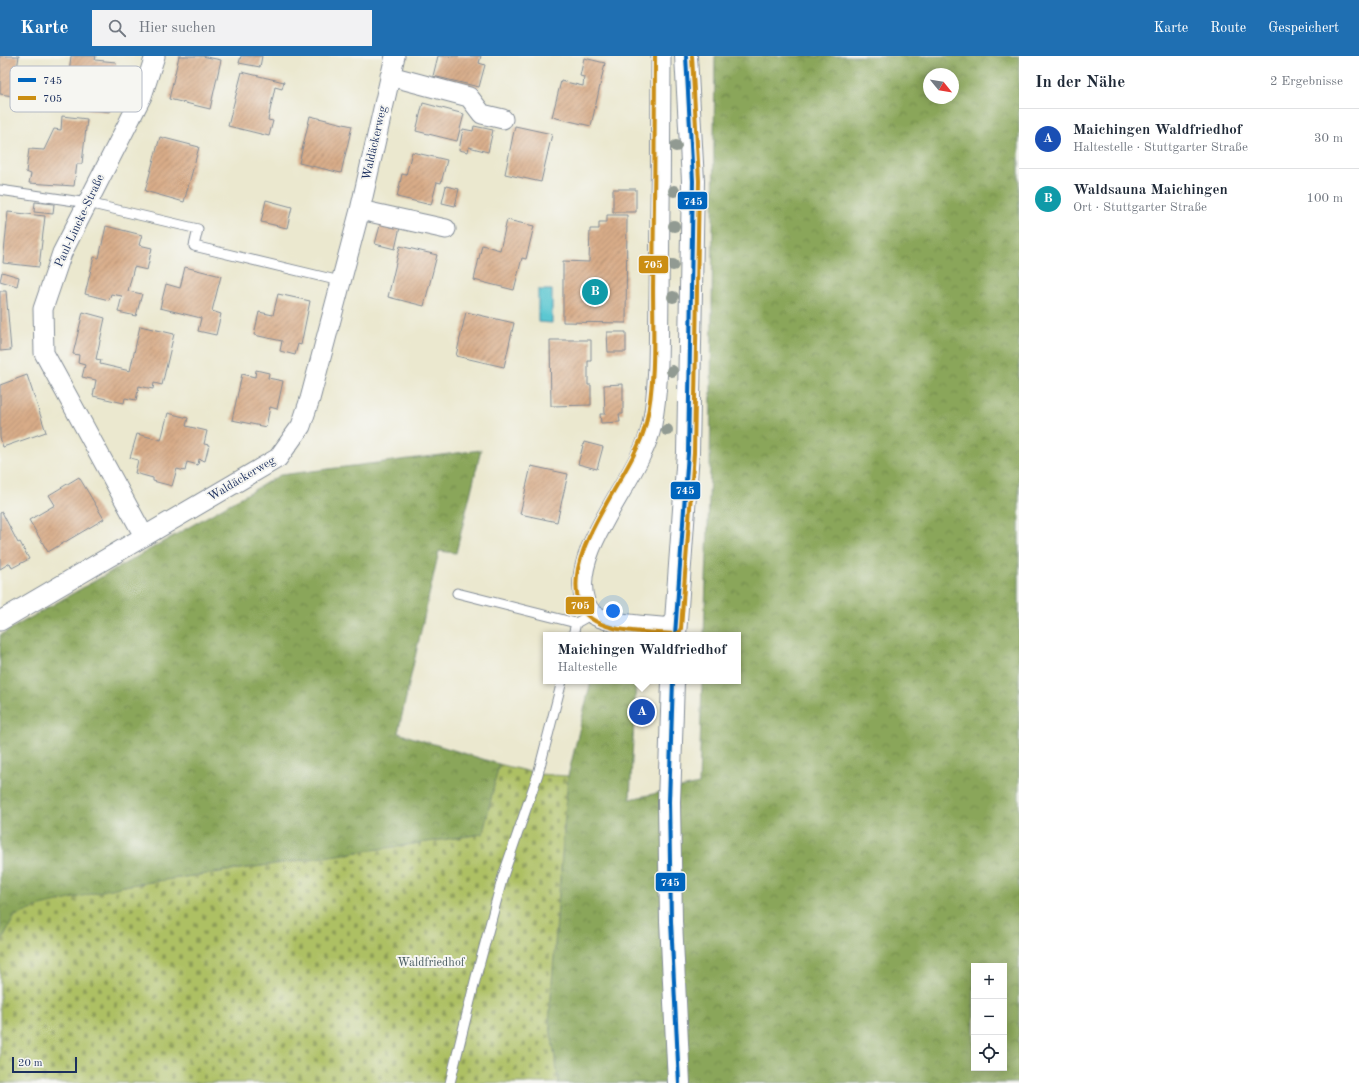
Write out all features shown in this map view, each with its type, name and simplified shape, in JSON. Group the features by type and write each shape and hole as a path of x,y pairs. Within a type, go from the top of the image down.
{"main road":[{"path":"675,631 689,422 693,181 686,56"},
{"path":"673,684 669,802 671,921 679,1083"}],"street":[{"name":"Paul-Lincke-Straße","path":"142,96 154,56"},
{"name":"Waldäckerweg","path":"0,621 278,458 292,441 303,420 360,210 395,56"},
{"path":"661,56 661,183 657,374 652,425 645,447 598,532 583,577 585,601 584,618 604,619 675,631"},
{"path":"390,76 469,97 482,114 503,119"},
{"name":"Paul-Lincke-Straße","path":"134,112 62,253 43,309 44,353 144,536"},
{"path":"360,210 446,229"}],"lane":[{"path":"0,190 88,203 198,229 194,246 340,281"},
{"path":"457,593 584,618 575,632"},
{"path":"450,1083 503,876 538,774 561,684"}],"green space":[{"path":"715,56 1019,56 1019,1083 559,1083 549,1021 568,776 590,684 636,684 630,799 699,784 702,684 741,684 741,632 704,632 710,470"},
{"path":"481,450 456,553 439,551 398,733 499,764 483,834 124,886 15,916 0,943 0,635 280,475"},
{"name":"Waldfriedhof","path":"499,764 538,774 568,776 549,1021 559,1083 0,1083 0,943 15,916 41,906 124,886 483,834"}],"water":[{"path":"538,290 552,290 552,323 538,322"}],"building":[{"path":"0,56 19,56 18,66 10,66 10,96 0,94"},
{"path":"71,56 96,56 95,60 116,62 116,66 70,66"},
{"path":"179,56 202,56 221,60 210,109 169,99"},
{"path":"241,56 262,56 260,67 239,63"},
{"path":"438,56 481,56 479,63 485,65 479,87 433,76"},
{"path":"584,58 605,63 591,126 552,117 561,81 583,86 584,77 580,76"},
{"path":"242,72 284,82 282,89 275,87 268,120 273,121 269,136 228,126"},
{"path":"423,103 464,114 457,141 416,131"},
{"path":"62,116 87,119 82,164 77,164 74,186 29,183 31,174 26,172 29,149 44,150 54,129 61,130"},
{"path":"310,116 352,126 341,173 299,163"},
{"path":"474,126 493,130 488,152 469,147 468,152 459,150 463,129 473,131"},
{"path":"515,126 552,134 541,182 505,174"},
{"path":"160,137 199,147 184,202 145,191"},
{"path":"412,152 447,160 441,183 437,182 431,205 397,197 402,174 406,175"},
{"path":"446,186 459,189 455,206 442,203"},
{"path":"613,189 636,189 636,212 613,212"},
{"path":"266,200 292,207 287,228 261,222"},
{"path":"35,202 54,204 53,214 34,212"},
{"path":"8,212 45,216 39,267 3,263"},
{"path":"607,215 627,215 626,323 563,322 563,261 589,262 590,229 599,229 599,222 607,222"},
{"path":"507,220 534,226 526,259 522,258 514,290 474,280 482,245 500,250"},
{"path":"381,222 400,227 395,249 375,244"},
{"path":"106,226 142,235 139,245 152,248 147,270 134,267 128,291 142,294 136,316 118,312 122,296 111,294 109,300 85,294 94,257 99,258"},
{"path":"400,246 437,255 424,306 388,297"},
{"path":"185,267 221,276 212,311 221,314 216,335 198,331 201,318 160,308 166,284 180,288"},
{"path":"2,272 19,277 17,286 0,281"},
{"path":"0,291 6,291 11,350 0,351"},
{"path":"278,294 310,301 301,345 298,344 295,355 280,351 282,341 254,335 259,312 273,315"},
{"path":"83,312 105,318 96,359 101,360 100,364 130,371 140,326 174,334 162,385 154,383 153,389 139,386 136,400 125,398 124,403 93,396 96,380 82,377 85,365 78,363 79,355 73,354"},
{"path":"466,312 514,323 504,367 456,356"},
{"path":"607,332 626,332 626,352 608,352"},
{"path":"550,340 591,340 591,361 588,361 588,385 591,385 591,405 551,406"},
{"path":"256,370 269,373 268,378 283,381 277,409 270,407 266,427 232,420 242,374 255,377"},
{"path":"27,375 46,432 3,447 0,437 0,385"},
{"path":"623,384 623,414 619,414 620,422 601,423 600,414 605,414 604,385"},
{"path":"168,413 188,418 186,426 207,431 204,444 209,445 205,461 199,459 198,465 187,462 185,471 177,469 172,486 153,481 153,478 135,473 138,460 130,458 137,434 161,440"},
{"path":"584,442 603,447 597,469 578,464"},
{"path":"531,466 568,474 557,522 520,514"},
{"path":"79,477 104,519 48,552 29,520 55,505 49,495"},
{"path":"2,512 18,543 20,542 29,559 12,568 10,563 0,569 0,513"}],"transit line":[{"name":"705","path":"636,632 608,626 596,621 586,614 580,605 576,584 580,561 588,538 639,444 646,423 649,407 653,373 655,56"},
{"name":"745","path":"675,632 688,453 693,181 686,56"},
{"name":"705","path":"679,632 681,628 694,453 699,181 692,56"},
{"name":"745","path":"673,684 669,802 671,921 679,1083"}],"place":[{"name":"Waldsauna Maichingen","path":"595,292"},
{"name":"Maichingen Waldfriedhof","path":"642,712"}]}
